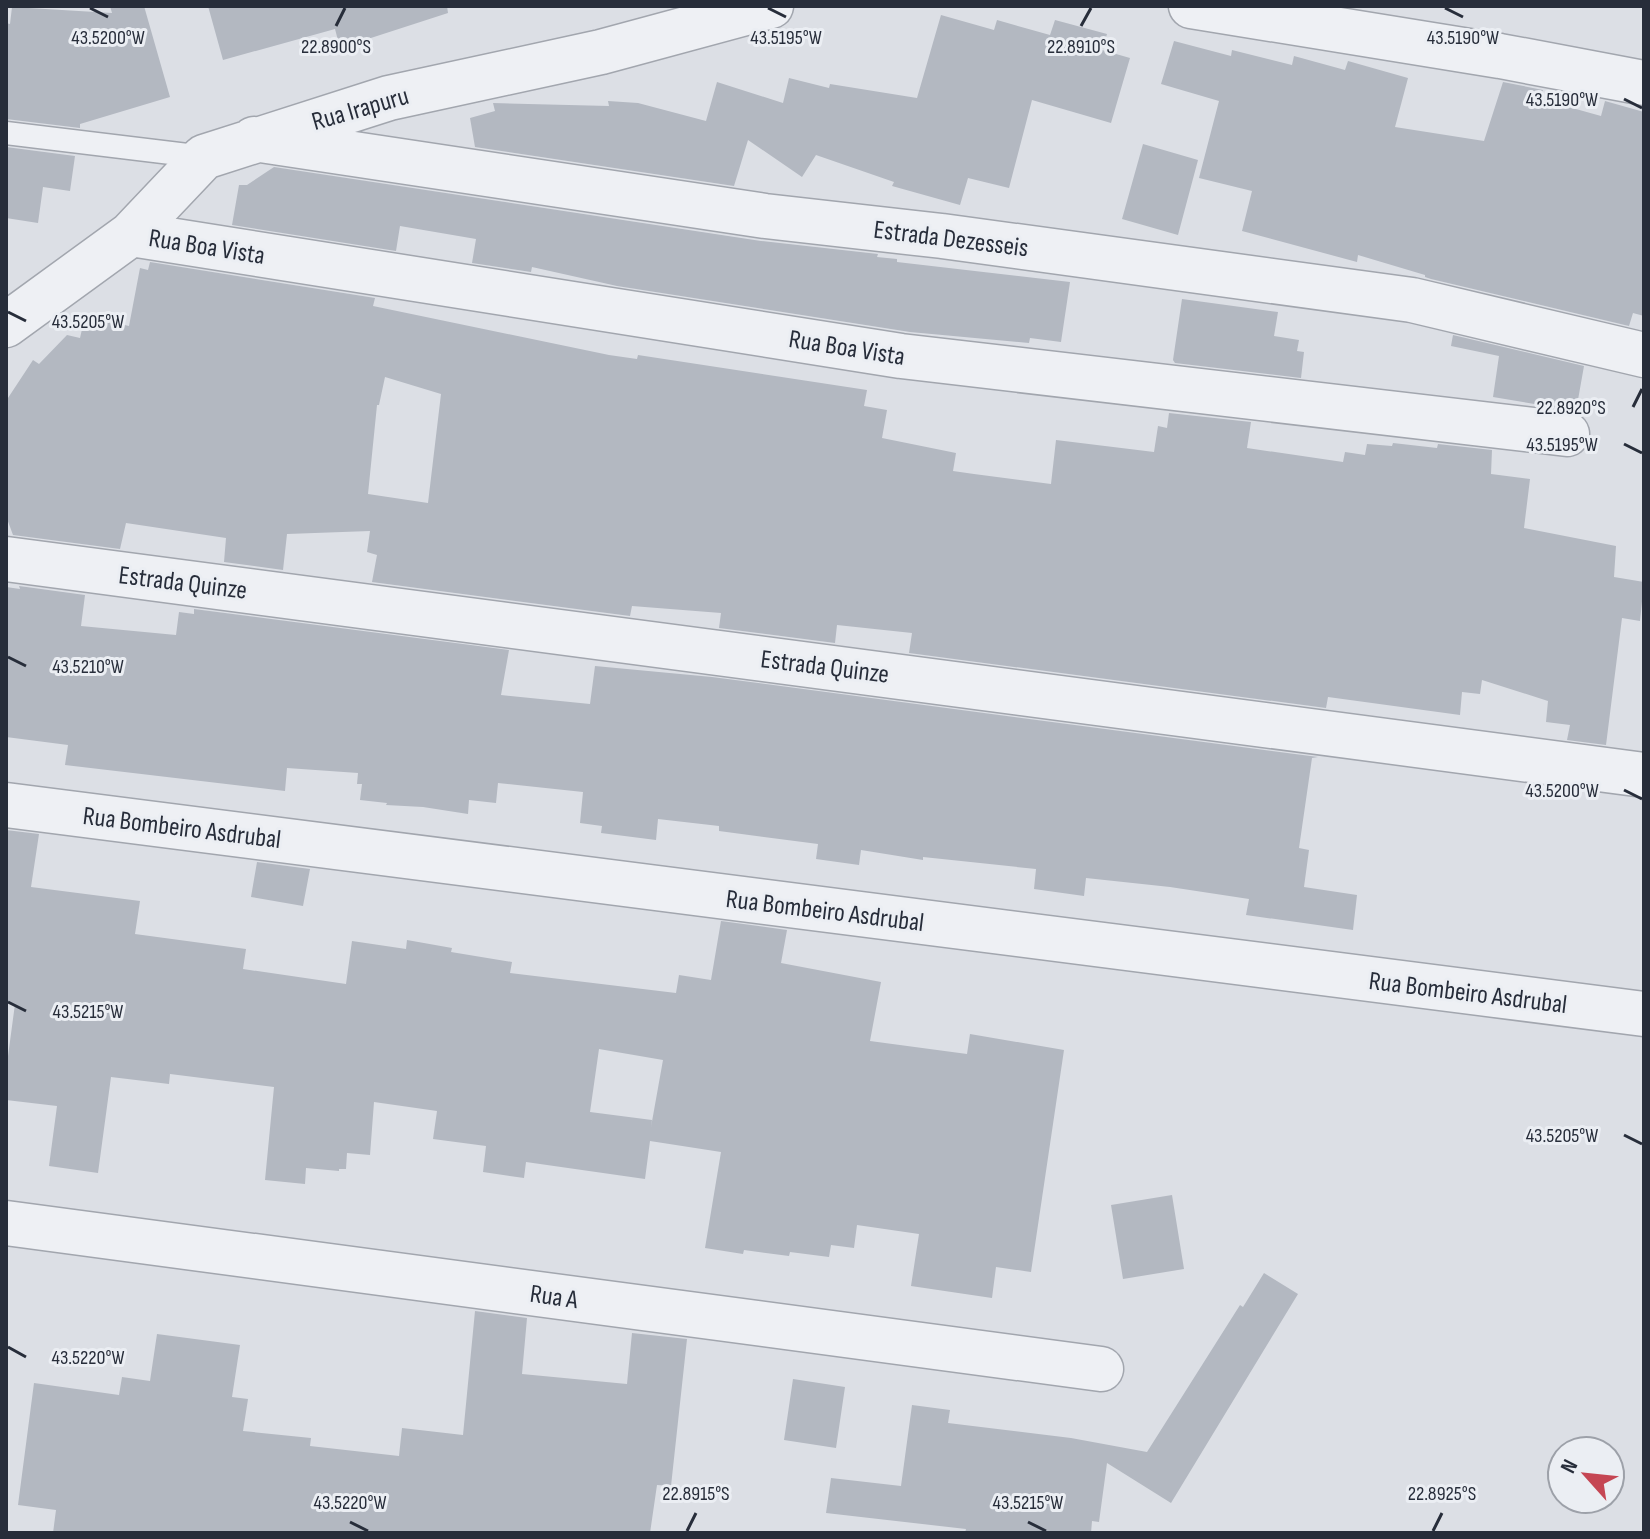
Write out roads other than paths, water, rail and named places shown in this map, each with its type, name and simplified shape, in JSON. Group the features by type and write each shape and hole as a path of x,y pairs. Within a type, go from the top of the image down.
{"street":[{"name":"Rua Irapuru","path":"6,325 131,234 204,157 389,98 601,52 771,6"},
{"path":"1191,6 1500,56 1644,83"},
{"name":"Estrada Dezesseis","path":"254,139 765,216 972,240 1412,300 1644,355"},
{"name":"Rua Boa Vista","path":"131,234 901,356 1567,434"},
{"name":"Estrada Quinze","path":"6,559 1644,775"},
{"name":"Rua Bombeiro Asdrubal","path":"6,805 1644,1014"},
{"name":"Rua A","path":"7,1230 1101,1369"}],"lane":[{"path":"6,133 204,157"}]}
